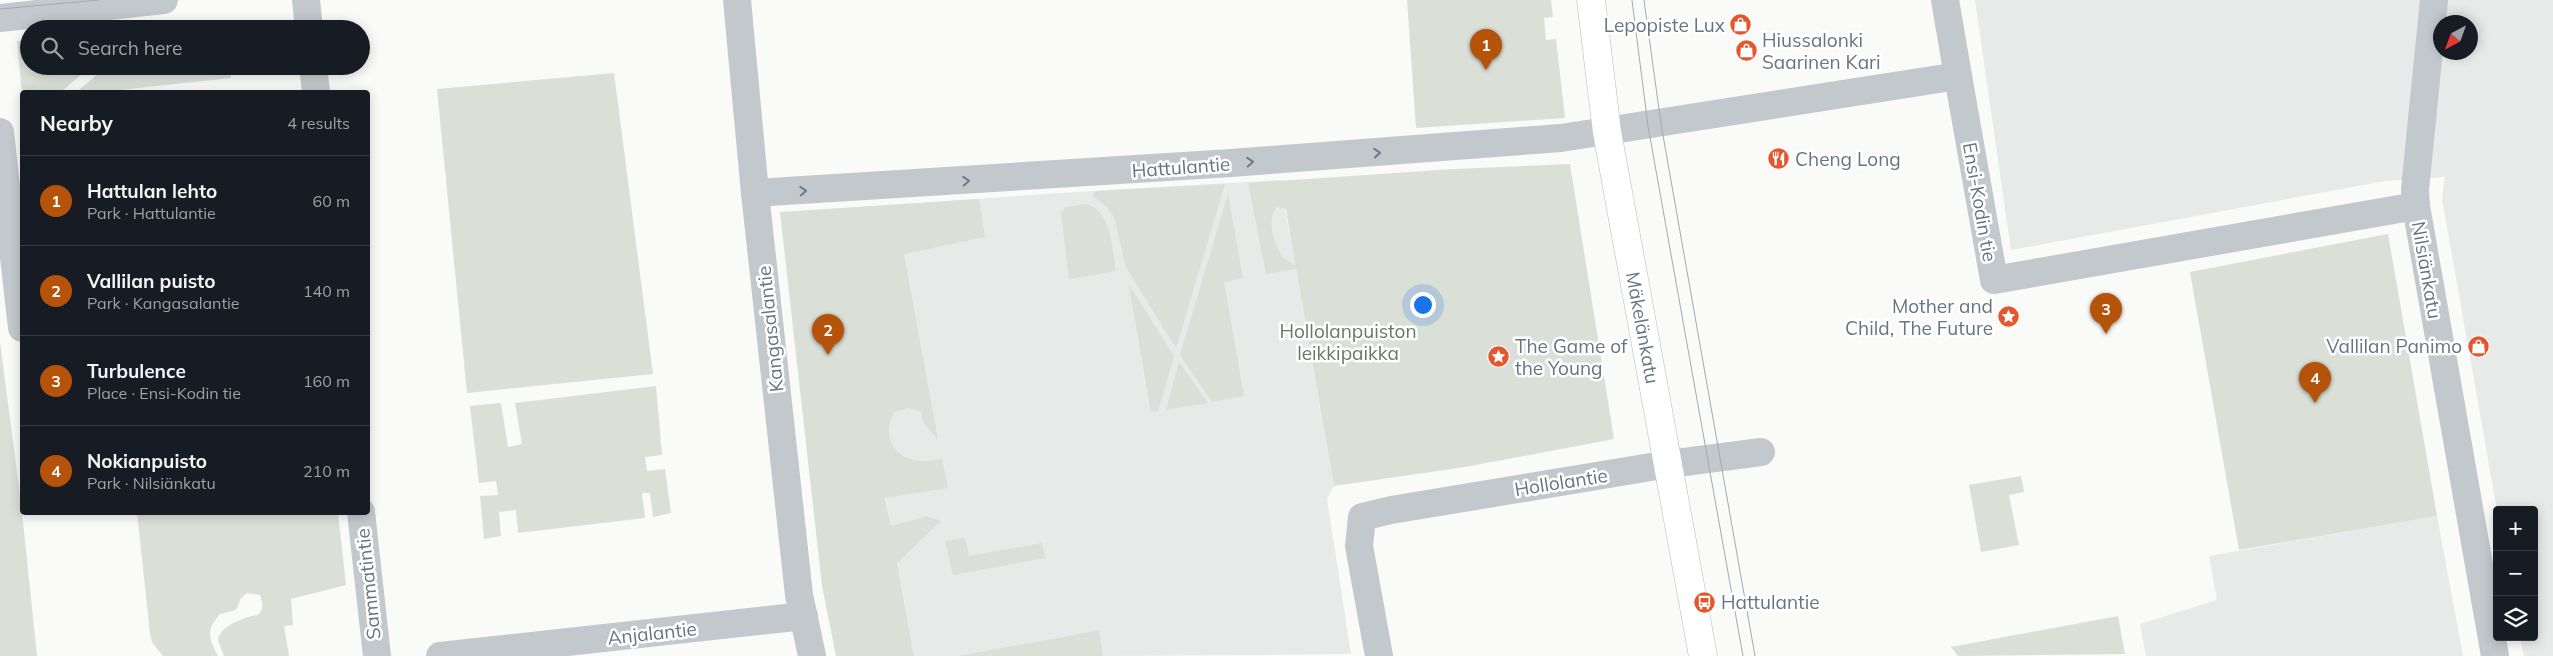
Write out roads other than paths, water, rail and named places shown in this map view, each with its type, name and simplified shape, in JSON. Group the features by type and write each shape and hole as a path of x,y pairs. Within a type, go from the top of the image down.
{"main road":[{"name":"Mäkelänkatu","path":"1591,0 1607,132 1703,656"}],"street":[{"path":"0,18 164,0"},
{"path":"306,0 308,20"},
{"name":"Kangasalantie","path":"737,0 755,193 799,595 812,656"},
{"path":"1945,0 1958,76"},
{"name":"Nilsiänkatu","path":"2434,0 2416,188 2416,206 2495,656"},
{"path":"314,75 316,90"},
{"name":"Hattulantie","path":"755,193 1328,157 1561,138 1958,76"},
{"name":"Ensi-Kodin tie","path":"1958,76 1994,280 2416,206"},
{"path":"0,132 20,310"},
{"name":"Hollolantie","path":"1379,656 1359,546 1362,517 1391,510 1669,464 1761,452"},
{"name":"Sammatintie","path":"361,515 377,656"},
{"name":"Anjalantie","path":"440,656 804,616"}],"tram line":[{"path":"0,9 99,0"},
{"path":"1632,0 1648,126 1743,656"},
{"path":"1644,0 1661,124 1755,656"}],"place":[{"name":"Lepopiste Lux","path":"1741,25"},
{"name":"Hiussalonki Saarinen Kari","path":"1746,51"},
{"name":"Hattulan lehto","path":"1486,70"},
{"name":"Cheng Long","path":"1779,159"},
{"name":"Mother and Child, The Future","path":"2009,317"},
{"name":"Turbulence","path":"2106,334"},
{"name":"Vallilan Panimo","path":"2478,346"},
{"name":"Vallilan puisto","path":"828,355"},
{"name":"The Game of the Young","path":"1499,357"},
{"name":"Nokianpuisto","path":"2315,403"},
{"name":"Hattulantie","path":"1705,602"}],"park label":[{"name":"Hollolanpuiston leikkipaikka","path":"1348,342"}]}
